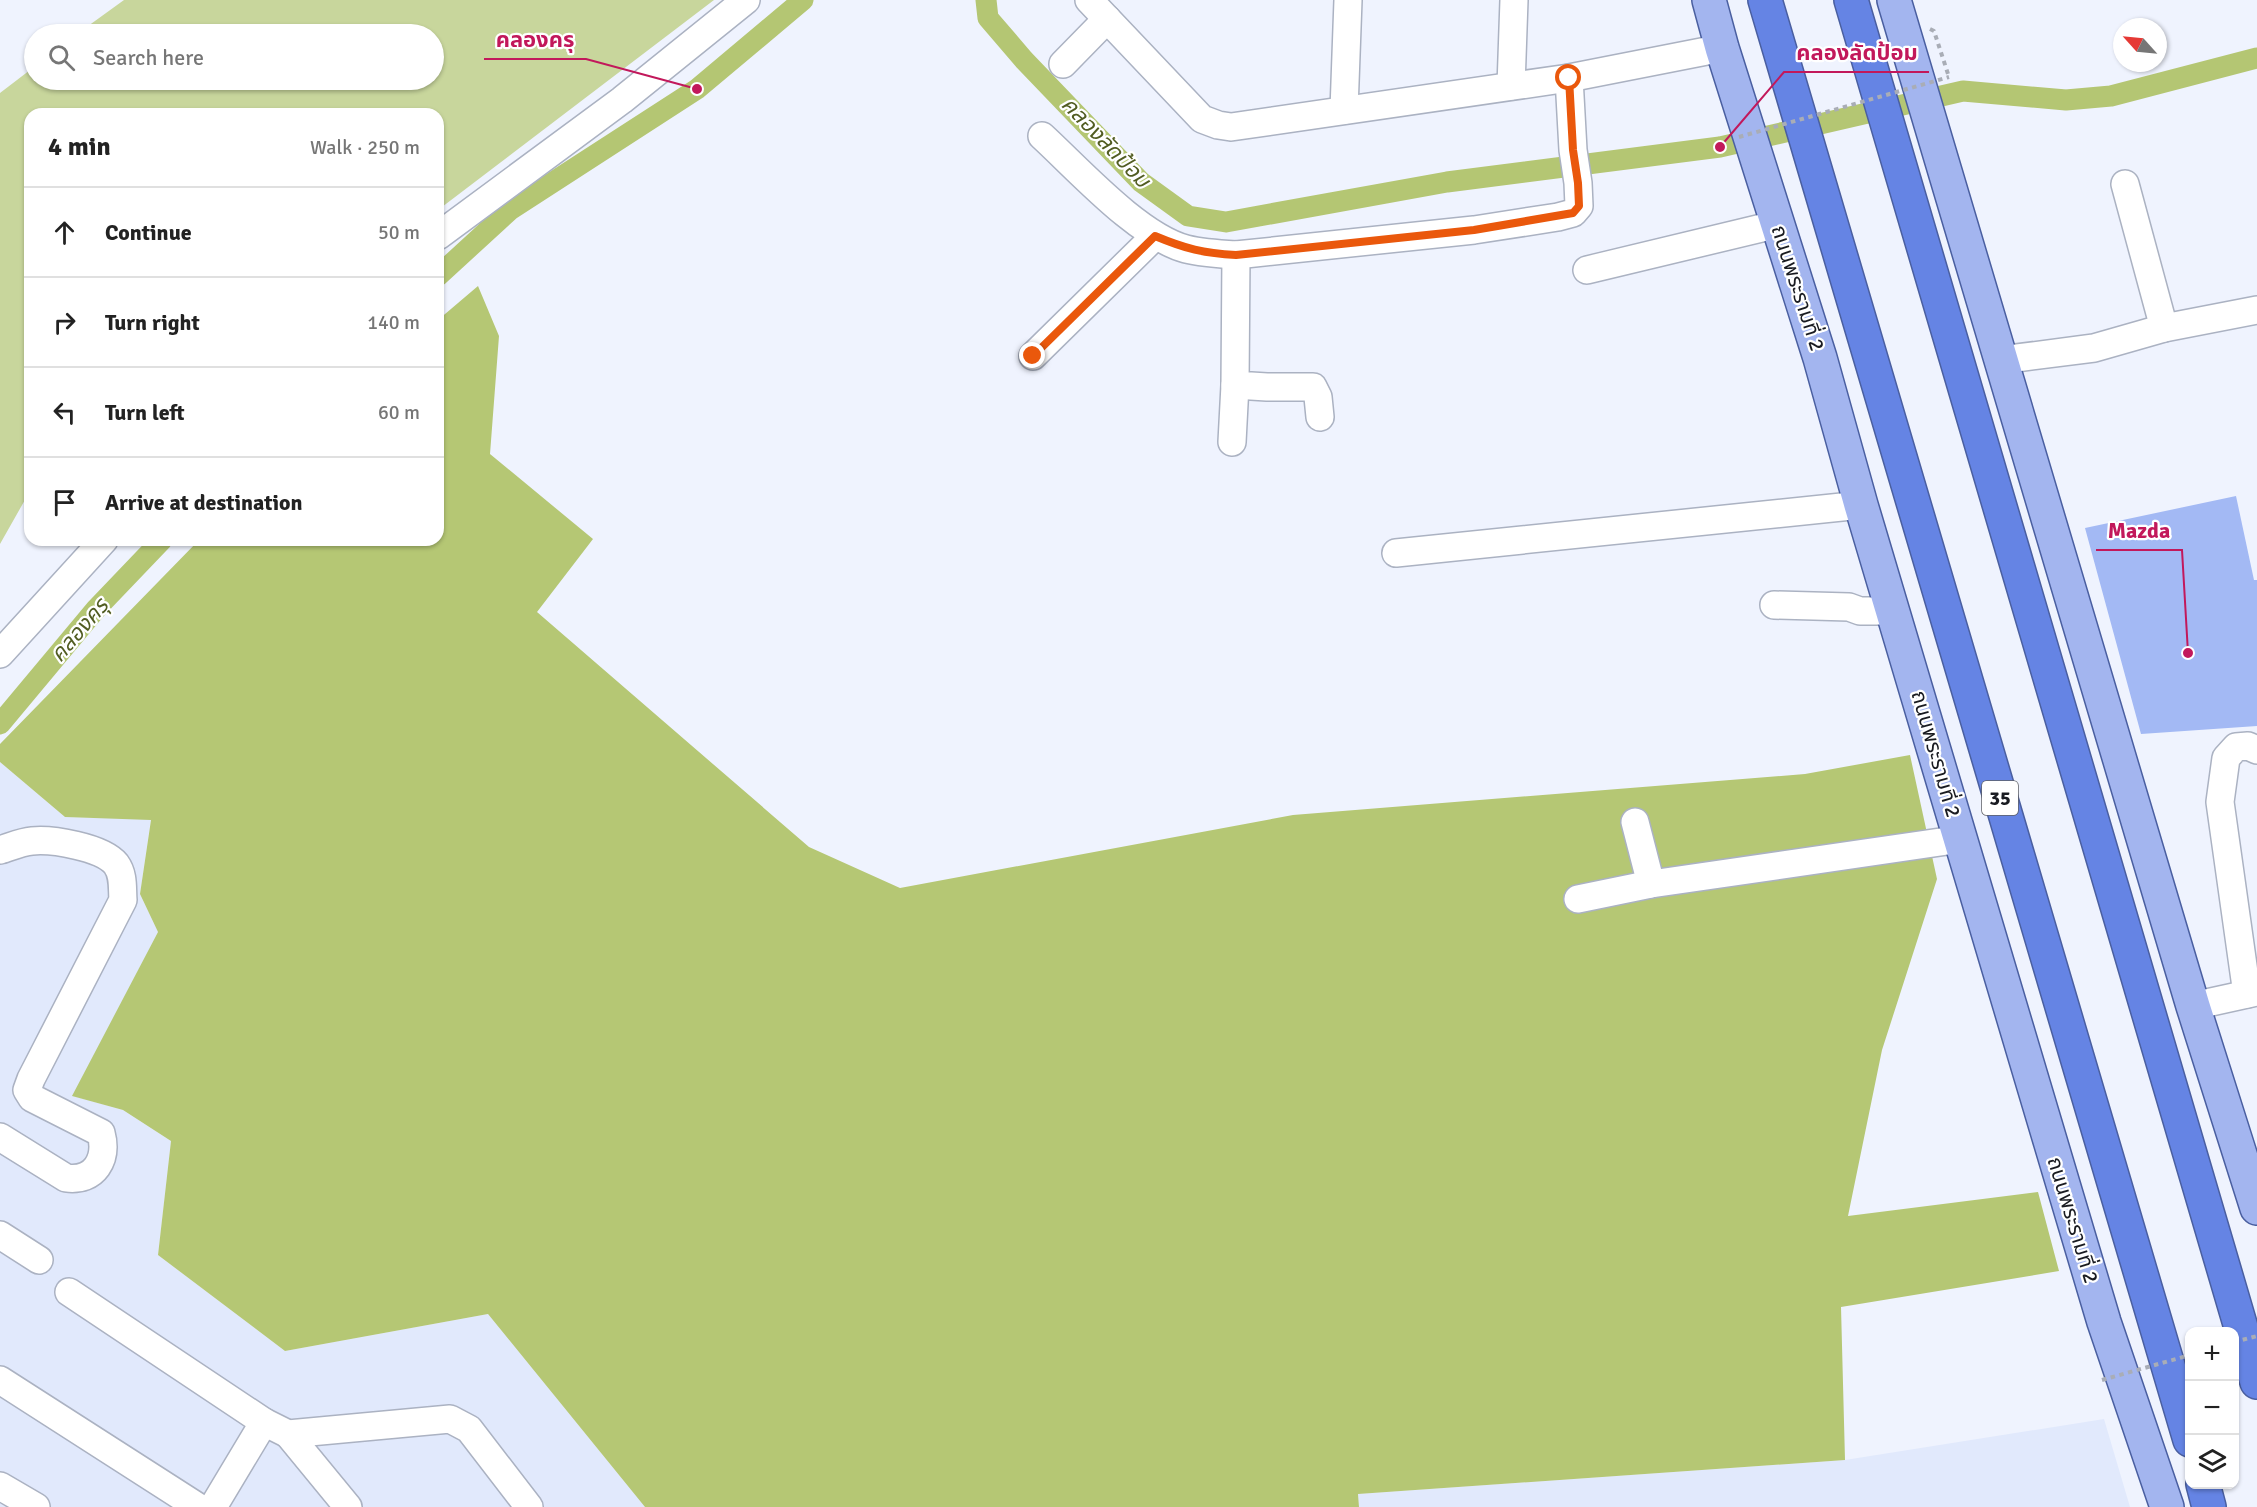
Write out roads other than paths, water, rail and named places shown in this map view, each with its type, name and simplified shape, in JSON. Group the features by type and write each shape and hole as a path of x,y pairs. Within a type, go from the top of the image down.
{"highway":[{"name":"35","path":"1765,0 2189,1435"},
{"path":"1852,0 2257,1382"},
{"path":"2204,1489 2209,1507"}],"main road":[{"name":"ถนนพระรามที่ 2","path":"1709,0 1820,358 1861,506 2104,1322 2166,1507"},
{"path":"1894,0 2193,1006 2257,1208"}],"street":[{"path":"444,232 622,100 746,0"},
{"path":"1089,0 1202,118 1218,125 1231,127 1569,78 1722,48"},
{"path":"1344,110 1348,0"},
{"path":"1511,86 1514,0"},
{"path":"1063,64 1107,19"},
{"path":"1042,135 1126,214 1155,236 1184,249 1236,255 1474,230 1558,217 1573,213 1579,206 1569,78"},
{"path":"2126,184 2164,328"},
{"path":"1587,270 1778,224"},
{"path":"1033,356 1155,236"},
{"path":"1232,442 1236,255"},
{"path":"2001,360 2094,348 2164,328 2257,310"},
{"path":"1235,385 1313,387 1318,397 1320,417"},
{"path":"1396,553 1861,506"},
{"path":"0,654 99,546"},
{"path":"1774,605 1894,611"},
{"path":"2193,1006 2252,993 2220,802 2226,758 2236,747 2248,746 2257,750"},
{"path":"1635,822 1652,884"},
{"path":"1578,899 1652,884 1961,839"},
{"path":"0,850 32,841 70,844 105,855 122,875 123,900 27,1090 32,1098 101,1133 104,1144 103,1154 92,1173 79,1180 66,1178 0,1137"},
{"path":"0,1235 39,1260"},
{"path":"69,1292 264,1422 288,1434 348,1507"},
{"path":"0,1380 198,1507"},
{"path":"288,1434 450,1419 469,1429 529,1507"},
{"path":"213,1507 264,1422"},
{"path":"0,1486 36,1507"}],"waterway":[{"name":"คลองครุ","path":"444,270 510,210 697,89 803,0"},
{"name":"คลองลัดป้อม","path":"986,0 988,18 1024,60 1141,182 1188,216 1226,222 1447,182 1720,147 1963,91 2066,100 2111,96 2257,58"},
{"name":"คลองครุ","path":"0,724 96,609 156,546"}],"place":[{"name":"คลองครุ","path":"697,89"},
{"name":"คลองลัดป้อม","path":"1720,147"},
{"name":"Mazda","path":"2188,653"}]}
